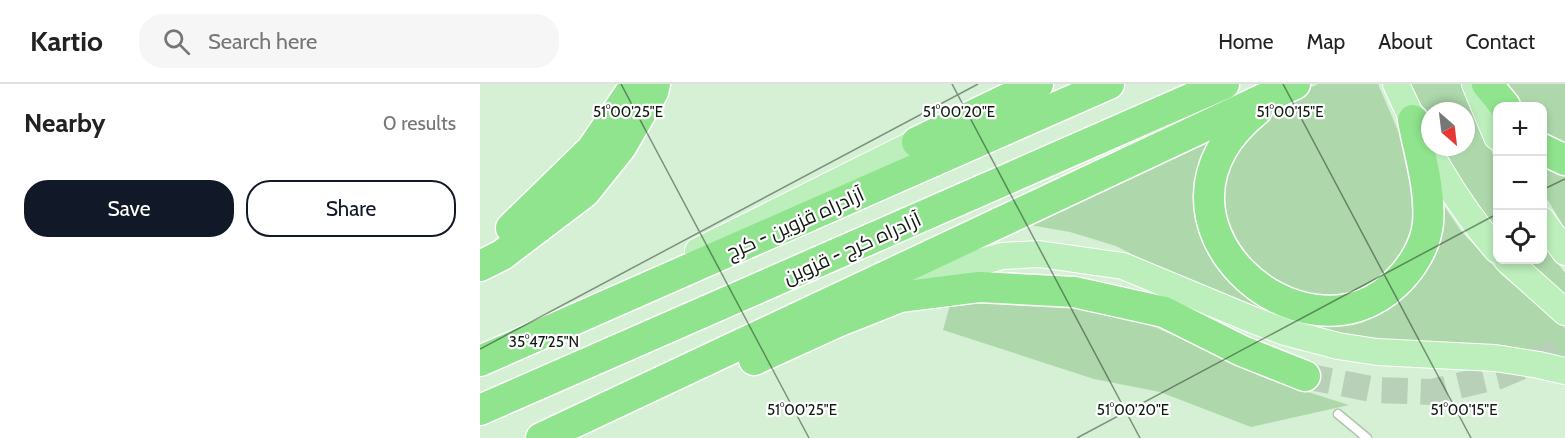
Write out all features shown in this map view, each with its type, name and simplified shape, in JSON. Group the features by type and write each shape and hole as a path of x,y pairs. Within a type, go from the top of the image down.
{"highway":[{"path":"480,244 511,228 592,149 641,84 653,92 621,147 585,192 502,255 480,266"},
{"path":"917,142 1038,84"},
{"name":"آزادراه قزوین - کرج","path":"480,361 1109,84"},
{"name":"آزادراه کرج - قزوین","path":"480,410 1224,84"},
{"path":"1487,84 1502,102"},
{"path":"1288,87 1249,117 1231,134 1219,152 1212,167 1208,185 1209,208 1220,240 1243,274 1271,295 1304,308 1339,310 1358,306 1376,298 1392,286 1404,276 1415,259 1428,225 1428,214 1426,185 1413,120"},
{"path":"541,438 1288,87"},
{"path":"1547,151 1565,160"},
{"path":"585,438 827,327 900,297 979,287 1074,292 1164,312 1242,351 1305,376"}],"main road":[{"path":"565,323 738,230 917,142 1010,84"},
{"path":"1475,84 1493,127"},
{"path":"1398,87 1413,120 1458,202 1493,245"},
{"path":"1547,227 1565,252"},
{"path":"808,311 1002,256 1039,254 1123,266 1252,320 1338,346 1377,352 1495,358 1565,371"},
{"path":"1511,264 1565,312"}],"lane":[{"path":"1338,414 1367,438"}],"green space":[{"path":"1318,84 1378,84 1412,163 1418,210 1405,257 1366,293 1295,296 1231,246 1218,184 1232,145 1280,103"},
{"path":"1411,84 1462,84 1470,102 1421,102 1421,105"},
{"path":"1504,84 1565,84 1565,152 1547,141 1547,102 1514,102"},
{"path":"1475,114 1493,155 1493,225 1471,196 1447,156 1475,156"},
{"path":"1217,137 1219,262 1363,315 1438,197 1461,231 1502,275 1565,328 1565,360 1503,345 1343,337 1298,327 1188,283 1116,246 1070,232 1030,225 989,231"},
{"path":"1547,163 1565,169 1565,229 1547,199"},
{"path":"1547,249 1565,273 1565,296 1529,264 1547,264"},
{"path":"951,301 1062,305 1134,318 1292,387 1349,405 1251,427 1160,392 1094,379 943,330"}],"tunnel":[{"path":"1305,376 1377,390 1432,392 1499,376 1565,348"}]}
